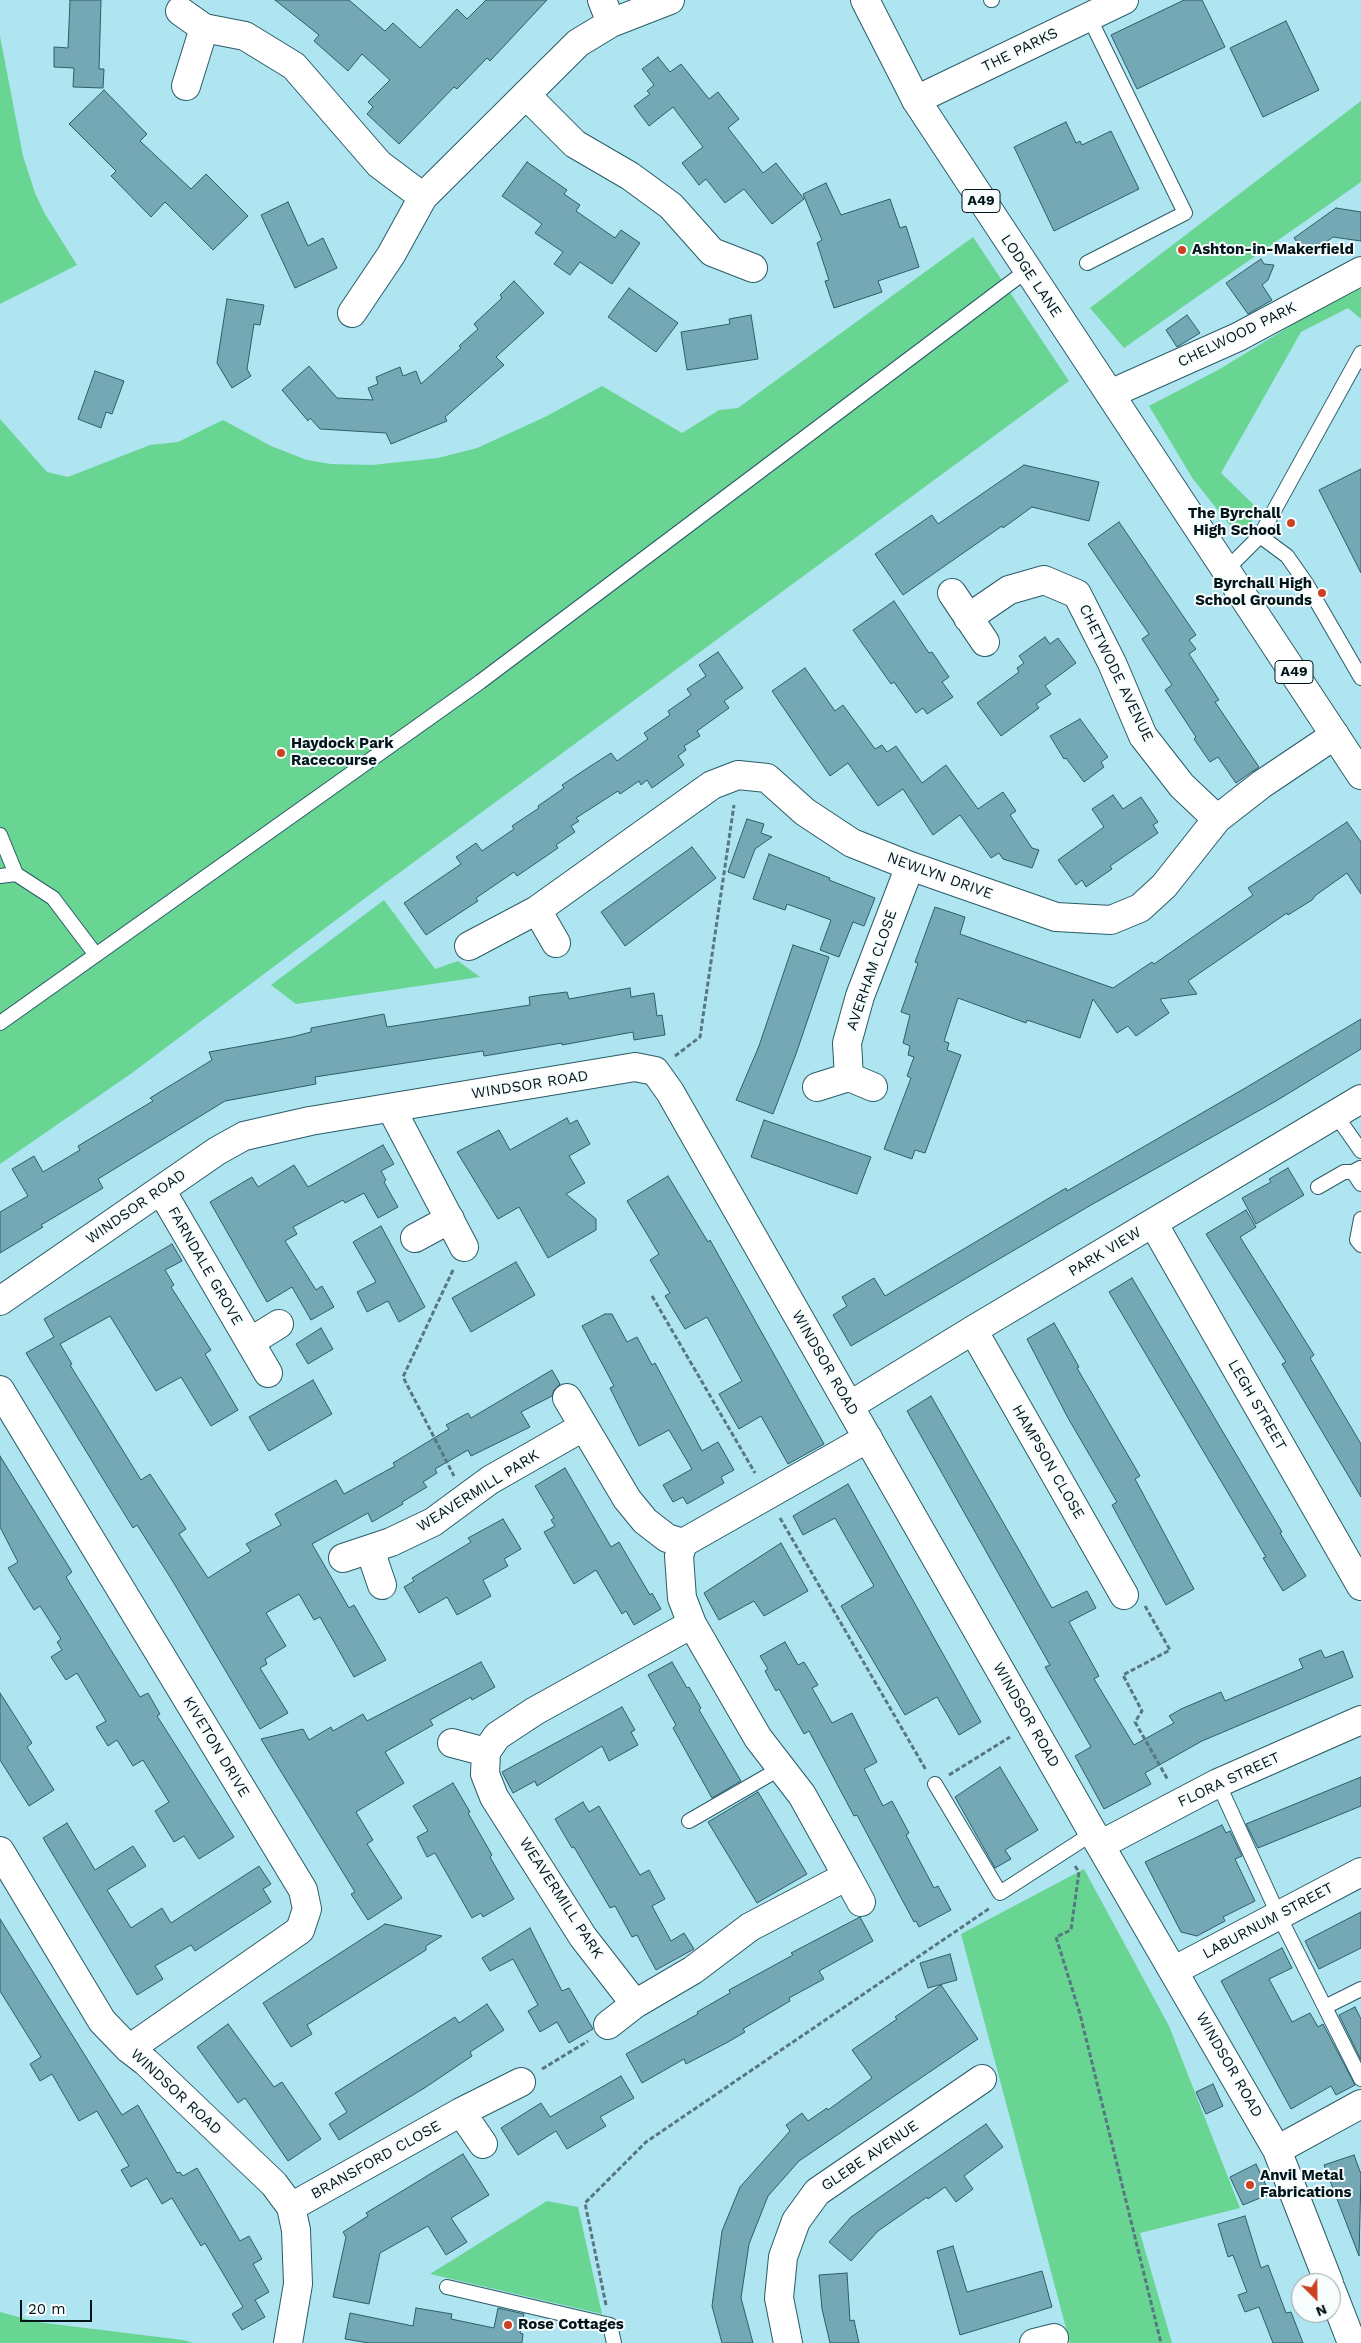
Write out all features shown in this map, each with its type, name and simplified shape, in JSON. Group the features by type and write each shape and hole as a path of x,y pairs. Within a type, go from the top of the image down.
{"street":[{"path":"352,313 391,255 423,197 578,43 607,11 670,0"},
{"name":"LODGE LANE","path":"865,0 916,100 1026,270 1110,394"},
{"name":"THE PARKS","path":"916,100 1124,0"},
{"path":"180,11 204,28 245,36 294,66 379,164 423,197"},
{"path":"186,86 204,28"},
{"path":"526,95 575,144 630,176 671,206 712,252 754,268"},
{"name":"CHELWOOD PARK","path":"1110,394 1238,338 1361,271"},
{"name":"A49","path":"1110,394 1227,568 1361,775"},
{"name":"CHETWODE AVENUE","path":"968,618 1009,590 1044,580 1077,594 1112,663 1143,736 1182,786 1217,819"},
{"path":"952,593 984,642"},
{"name":"NEWLYN DRIVE","path":"469,946 537,910 712,785 738,775 767,778 805,812 852,842 910,866 1056,917 1112,920 1140,908 1164,886 1217,819 1262,784 1335,735"},
{"name":"AVERHAM CLOSE","path":"817,1088 861,1082 848,1043 860,996 910,866"},
{"path":"537,910 556,943"},
{"name":"WINDSOR ROAD","path":"0,1301 216,1151 244,1136 310,1121 635,1067 655,1071 670,1092 1277,2150 1325,2273"},
{"name":"PARK VIEW","path":"849,1406 1361,1099"},
{"path":"391,1108 464,1247"},
{"name":"FARNDALE GROVE","path":"161,1190 268,1373"},
{"path":"415,1238 450,1219"},
{"name":"LEGH STREET","path":"1154,1223 1361,1586"},
{"name":"FARNDALE GROVE","path":"250,1342 279,1324"},
{"name":"HAMPSON CLOSE","path":"973,1330 1124,1595"},
{"name":"KIVETON DRIVE","path":"0,1390 302,1890 307,1909 300,1930 129,2049"},
{"path":"567,1398 627,1499 645,1521 667,1538 683,1544"},
{"name":"WEAVERMILL PARK","path":"343,1558 370,1550 433,1522 490,1480 583,1427"},
{"path":"861,1902 802,1795 758,1738 692,1624 682,1598 679,1556 683,1544 868,1438"},
{"path":"370,1550 382,1585"},
{"path":"452,1743 486,1752 497,1736 535,1711 692,1624"},
{"name":"FLORA STREET","path":"1097,1839 1361,1720"},
{"name":"WEAVERMILL PARK","path":"486,1752 485,1774 494,1797 583,1938 635,2004"},
{"name":"WINDSOR ROAD","path":"0,1851 102,2020 129,2049 146,2062 274,2184 290,2206 296,2230 298,2284 288,2343"},
{"name":"LABURNUM STREET","path":"1174,1970 1361,1872"},
{"path":"608,2025 635,2004 693,1970 750,1927 847,1876"},
{"name":"GLEBE AVENUE","path":"788,2343 779,2298 783,2257 796,2221 817,2192 982,2079"},
{"name":"BRANSFORD CLOSE","path":"290,2206 461,2112 521,2082"},
{"path":"1277,2150 1361,2104"},
{"path":"461,2112 483,2144"},
{"path":"1341,2315 1352,2343"}],"lane":[{"path":"1087,262 1185,213 1089,17"},
{"path":"0,1023 480,682 1026,270"},
{"path":"1227,568 1260,536 1361,353"},
{"path":"1260,536 1287,556 1306,584 1361,678"},
{"path":"0,835 16,874 53,898 96,955"},
{"path":"0,876 16,874"},
{"path":"1335,1114 1361,1151"},
{"path":"1318,1187 1344,1172 1358,1175"},
{"path":"1361,1219 1357,1240 1361,1245"},
{"path":"689,1821 781,1768"},
{"path":"1218,1783 1278,1914 1361,2079"},
{"path":"935,1784 1000,1893 1068,1850 1097,1839"},
{"path":"1325,2007 1361,1989"},
{"path":"447,2287 610,2325 614,2343"}],"path":[{"path":"655,1071 700,1037 738,775"},
{"path":"464,1247 403,1377 465,1499"},
{"path":"652,1296 935,1784 1031,1723"},
{"path":"1124,1595 1146,1606 1170,1650 1123,1675 1142,1711 1135,1722 1181,1802"},
{"path":"1068,1850 1079,1872 1071,1930 1056,1937 1080,2014 1161,2343"},
{"path":"610,2325 585,2203 646,2142 988,1912 1000,1893"},
{"path":"521,2082 594,2037 608,2025"}],"green space":[{"path":"0,36 23,156 35,193 45,214 77,265 0,304"},
{"path":"1361,101 1361,182 1124,348 1090,308"},
{"name":"Haydock Park Racecourse","path":"973,237 1069,381 384,884 132,1073 0,1164 0,419 47,472 68,477 150,445 178,442 223,420 271,446 307,460 331,464 372,465 438,458 477,448 545,417 602,386 682,433 719,410 738,408"},
{"path":"1361,283 1361,319 1348,308 1301,332 1221,473 1257,508 1249,528 1240,532 1232,528 1193,479 1149,406 1218,370"},
{"path":"384,900 435,969 458,961 480,977 296,1004 271,985"},
{"path":"1084,1869 1169,2026 1240,2208 1140,2233 1172,2343 1070,2343 961,1934"},
{"path":"547,2201 578,2207 602,2314 430,2274"},
{"path":"0,2312 37,2322 183,2340 194,2343 0,2343"}],"building":[{"path":"70,0 101,0 99,69 104,69 103,88 73,87 74,68 54,67 54,47 68,48"},
{"path":"275,0 349,0 385,31 393,23 420,48 457,9 467,19 486,0 547,0 490,61 487,58 457,89 454,87 399,144 367,114 373,107 368,102 390,80 362,54 348,71 314,41 319,35"},
{"path":"1184,0 1202,0 1225,47 1137,89 1111,35"},
{"path":"1286,21 1319,90 1263,117 1230,48"},
{"path":"658,57 670,72 681,64 709,99 718,92 739,119 728,128 763,173 776,163 804,199 772,224 744,189 725,203 706,179 699,185 682,163 703,147 673,107 649,126 634,106 650,94 647,91 654,85 642,69"},
{"path":"104,90 147,134 140,141 191,189 206,174 248,216 213,250 165,202 151,217 111,176 116,171 69,124"},
{"path":"1066,122 1076,143 1080,141 1082,145 1111,131 1139,189 1054,231 1014,147"},
{"path":"527,162 567,190 564,194 580,205 576,211 615,238 621,230 640,243 612,284 580,262 570,275 554,264 563,252 535,233 542,224 502,196"},
{"path":"826,183 841,215 890,199 900,228 906,226 919,267 878,281 882,292 834,308 825,281 829,280 817,243 822,240 803,194"},
{"path":"288,202 308,246 323,238 337,268 295,288 261,215"},
{"path":"1336,208 1361,212 1361,241 1333,237 1307,256 1294,238"},
{"path":"1261,259 1264,264 1274,265 1268,280 1262,285 1272,300 1248,314 1226,283"},
{"path":"514,281 544,313 496,357 504,365 445,417 447,421 391,444 386,433 320,429 310,418 308,421 282,390 309,366 337,398 373,400 368,388 378,384 376,377 400,367 403,376 416,371 421,384 461,348 459,346 478,329 474,324 502,298 500,295"},
{"path":"629,288 678,323 656,352 608,317"},
{"path":"227,299 264,305 260,325 254,324 247,369 251,376 232,388 217,363"},
{"path":"751,315 758,359 687,370 681,332 730,324 729,319"},
{"path":"1187,315 1200,333 1177,347 1166,330"},
{"path":"95,371 124,381 112,414 106,412 101,428 78,419"},
{"path":"1024,465 1099,482 1089,521 1032,507 903,595 875,554 932,515 938,524"},
{"path":"1361,469 1361,573 1319,490"},
{"path":"1119,522 1196,635 1189,640 1196,649 1189,654 1219,700 1215,702 1259,767 1236,783 1218,757 1210,762 1194,739 1196,737 1165,690 1172,685 1142,639 1149,634 1088,544"},
{"path":"894,601 929,653 932,652 949,677 942,682 953,697 927,714 923,708 916,713 894,682 891,684 853,630"},
{"path":"1045,637 1050,644 1058,638 1076,663 1045,686 1051,694 1036,704 1039,708 1001,736 977,703 1019,672 1017,668 1024,663 1019,656"},
{"path":"718,652 743,688 724,701 729,708 697,731 700,736 684,746 686,750 678,756 684,765 652,788 647,780 641,785 639,781 620,794 618,791 576,818 579,821 571,826 575,832 556,845 558,848 517,876 514,872 476,898 478,901 426,935 404,903 461,864 456,857 476,843 482,851 514,829 512,826 564,788 562,785 611,753 617,761 648,739 644,733 670,715 668,711 691,695 687,689 706,676 699,665"},
{"path":"805,668 835,711 843,705 875,749 882,745 887,752 896,746 922,783 946,765 978,809 1003,792 1016,811 1010,815 1032,848 1039,850 1032,868 1003,859 999,853 991,858 960,815 933,835 903,789 878,806 848,763 830,776 772,691"},
{"path":"1080,719 1108,757 1101,762 1104,767 1084,782 1066,758 1064,759 1050,736"},
{"path":"1113,795 1123,809 1141,797 1158,822 1153,825 1158,833 1110,866 1112,869 1086,887 1082,880 1076,885 1058,860 1104,827 1092,809"},
{"path":"747,819 764,824 761,833 772,837 755,849 744,878 728,872"},
{"path":"1347,822 1361,842 1361,894 1347,873 1316,895 1312,900 1288,915 1287,913 1188,981 1197,994 1160,999 1169,1013 1136,1036 1128,1026 1117,1033 1093,999 1080,1038 1027,1020 1026,1023 958,998 944,1041 949,1043 947,1050 961,1055 925,1153 915,1150 912,1159 884,1149 911,1078 907,1076 914,1057 908,1055 910,1046 903,1043 910,1015 901,1012 918,963 915,962 935,907 965,917 960,934 1113,988 1152,962 1154,964 1253,895 1248,888"},
{"path":"692,847 716,878 625,946 601,912"},
{"path":"769,854 875,898 864,926 853,922 839,957 820,950 831,920 787,904 785,910 753,899"},
{"path":"793,945 829,957 796,1054 773,1114 736,1100 759,1046"},
{"path":"630,988 631,997 654,993 657,1016 662,1015 665,1035 634,1040 633,1032 562,1045 562,1043 484,1056 483,1051 315,1077 316,1084 225,1101 98,1179 103,1188 41,1225 43,1227 0,1253 0,1212 28,1196 12,1169 34,1156 43,1172 80,1150 78,1146 153,1101 150,1098 212,1060 209,1052 292,1037 311,1032 311,1028 384,1014 387,1027 530,1005 529,997 541,995 567,992 569,999"},
{"path":"1361,1019 1361,1049 1276,1101 1091,1205 851,1346 833,1315 847,1306 842,1297 874,1278 885,1296 1066,1188 1067,1191"},
{"path":"567,1118 570,1124 577,1120 590,1144 569,1156 585,1183 566,1194 596,1219 596,1230 548,1258 519,1207 498,1219 457,1152 499,1130 510,1150"},
{"path":"764,1120 871,1157 857,1194 751,1157"},
{"path":"383,1145 394,1164 381,1171 386,1180 384,1182 398,1207 378,1218 364,1193 345,1203 343,1200 293,1227 297,1234 285,1241 316,1290 322,1286 334,1307 311,1320 292,1287 267,1302 210,1202 252,1177 258,1187 294,1165 308,1187"},
{"path":"1288,1168 1304,1195 1256,1224 1242,1198 1271,1182 1269,1179"},
{"path":"668,1176 708,1242 710,1240 824,1444 788,1464 761,1416 739,1429 719,1394 742,1381 707,1317 685,1329 665,1296 670,1293 650,1260 659,1254 627,1201"},
{"path":"1246,1210 1256,1227 1240,1237 1314,1355 1310,1358 1361,1444 1361,1497 1282,1364 1286,1362 1206,1234"},
{"path":"381,1226 425,1307 399,1322 388,1301 367,1312 357,1292 376,1282 353,1242"},
{"path":"172,1244 182,1261 165,1270 174,1285 171,1287 211,1350 205,1354 238,1410 211,1426 181,1377 156,1391 110,1316 60,1344 72,1364 70,1365 141,1480 150,1474 186,1529 179,1534 208,1578 251,1551 246,1544 281,1525 275,1514 336,1480 344,1494 395,1466 393,1463 449,1429 446,1425 468,1413 471,1418 552,1370 560,1384 554,1390 552,1396 521,1412 530,1427 471,1456 468,1450 435,1469 437,1473 423,1482 427,1487 402,1502 403,1504 372,1522 368,1513 312,1544 349,1608 354,1605 386,1660 354,1677 320,1617 314,1620 299,1594 266,1613 286,1646 265,1659 267,1664 260,1668 288,1713 260,1729 172,1580 137,1525 133,1528 26,1353 54,1337 44,1319"},
{"path":"516,1262 535,1295 471,1332 452,1298"},
{"path":"1132,1278 1306,1576 1283,1591 1263,1558 1266,1557 1109,1292"},
{"path":"605,1314 612,1314 627,1342 637,1337 652,1365 655,1363 702,1451 718,1442 734,1470 721,1477 724,1483 687,1504 683,1497 673,1502 663,1485 692,1469 669,1430 639,1446 610,1388 614,1386 582,1326"},
{"path":"1054,1323 1079,1367 1077,1368 1140,1476 1135,1479 1194,1589 1166,1605 1112,1505 1117,1502 1068,1418 1027,1339"},
{"path":"321,1328 333,1349 308,1364 296,1344"},
{"path":"313,1380 332,1414 269,1451 249,1417"},
{"path":"931,1396 1052,1608 1087,1591 1096,1608 1069,1622 1099,1676 1094,1679 1134,1745 1174,1723 1169,1716 1181,1709 1221,1692 1225,1701 1303,1668 1299,1659 1321,1650 1325,1658 1343,1651 1353,1677 1202,1741 1145,1773 1151,1784 1104,1809 1075,1756 1091,1747 1045,1667 1050,1665 907,1411"},
{"path":"0,1456 72,1572 66,1577 72,1587 140,1697 148,1693 160,1714 157,1716 234,1837 199,1859 184,1836 174,1842 155,1811 169,1802 143,1760 133,1766 117,1740 108,1746 96,1727 106,1721 77,1673 66,1680 51,1657 62,1650 57,1642 61,1639 40,1606 34,1610 8,1568 18,1562 0,1527"},
{"path":"565,1468 611,1547 619,1542 650,1595 652,1593 661,1609 634,1625 626,1611 622,1614 596,1570 574,1584 544,1532 555,1526 551,1520 554,1518 535,1486"},
{"path":"848,1484 981,1722 959,1735 937,1697 905,1715 841,1606 874,1586 835,1518 803,1535 793,1516"},
{"path":"503,1519 521,1549 504,1559 508,1566 483,1580 491,1596 457,1615 447,1597 419,1613 404,1587 414,1581 412,1578 471,1542 468,1538"},
{"path":"781,1543 808,1591 764,1616 754,1601 719,1620 704,1593"},
{"path":"785,1642 798,1665 804,1662 818,1685 812,1688 832,1723 852,1713 877,1762 864,1769 883,1806 892,1801 909,1833 906,1835 934,1888 938,1886 951,1910 919,1927 916,1921 914,1922 857,1815 854,1816 809,1731 804,1734 779,1689 776,1691 765,1671 768,1669 760,1656"},
{"path":"481,1662 495,1687 472,1700 471,1697 430,1720 433,1725 385,1752 404,1783 356,1812 373,1840 367,1844 402,1898 368,1920 351,1894 355,1892 261,1739 303,1729 309,1740 331,1727 333,1731 363,1714 367,1721"},
{"path":"672,1662 687,1688 689,1687 701,1708 699,1710 741,1781 712,1798 673,1728 676,1725 648,1675"},
{"path":"0,1693 32,1743 27,1747 54,1790 29,1806 0,1760"},
{"path":"622,1707 635,1730 631,1732 638,1745 609,1761 602,1746 537,1786 535,1781 513,1793 502,1772"},
{"path":"1000,1767 1038,1830 1005,1850 1011,1859 995,1868 955,1797"},
{"path":"1361,1777 1361,1806 1258,1848 1246,1824"},
{"path":"453,1783 492,1855 490,1857 514,1899 483,1917 481,1913 472,1918 435,1853 427,1857 417,1837 428,1831 413,1806"},
{"path":"758,1792 807,1874 757,1903 708,1822"},
{"path":"583,1802 589,1812 599,1806 640,1875 649,1870 665,1899 652,1906 671,1941 684,1933 694,1949 656,1970 637,1935 632,1937 615,1906 610,1908 555,1819"},
{"path":"67,1823 95,1870 133,1846 146,1866 107,1890 131,1928 162,1908 171,1923 259,1866 271,1884 263,1889 271,1902 195,1951 191,1945 155,1966 163,1979 137,1995 43,1838"},
{"path":"1222,1825 1226,1833 1230,1831 1242,1856 1235,1859 1255,1901 1223,1917 1225,1921 1197,1936 1181,1932 1145,1862"},
{"path":"1361,1912 1361,1948 1319,1969 1305,1941"},
{"path":"860,1917 873,1941 819,1971 824,1979 789,1998 790,2001 743,2029 745,2032 728,2042 686,2064 684,2059 642,2083 626,2054 698,2014 697,2012 730,1993 729,1990 793,1955 791,1953"},
{"path":"0,1919 122,2115 138,2105 177,2173 180,2172 183,2176 197,2168 240,2241 249,2236 262,2259 253,2264 269,2292 255,2300 265,2317 242,2330 232,2314 243,2307 205,2243 201,2246 172,2198 162,2204 147,2178 131,2187 121,2170 129,2166 97,2111 79,2121 52,2074 40,2081 30,2064 41,2057 0,1991"},
{"path":"385,1924 442,1936 426,1946 426,1950 307,2025 312,2034 291,2047 263,2003"},
{"path":"530,1928 562,1991 569,1988 593,2029 569,2043 557,2022 540,2032 528,2011 538,2005 513,1959 490,1971 482,1958"},
{"path":"1282,1948 1292,1968 1269,1979 1292,2022 1310,2013 1318,2027 1323,2024 1355,2085 1336,2095 1331,2086 1291,2109 1221,1981"},
{"path":"950,1954 957,1980 928,1988 920,1963"},
{"path":"941,1985 978,2039 799,2161 768,2196 749,2244 741,2298 753,2343 722,2343 712,2306 722,2231 740,2187 790,2131 786,2125 802,2113 808,2121 827,2108 828,2110 872,2078 852,2050 897,2019 895,2017"},
{"path":"487,2004 504,2030 470,2052 472,2056 426,2087 339,2140 329,2124 347,2112 335,2093 455,2017 459,2023"},
{"path":"1355,2007 1361,2019 1361,2060 1339,2015"},
{"path":"228,2024 274,2087 282,2082 321,2139 288,2161 245,2098 238,2103 197,2047"},
{"path":"621,2076 634,2098 600,2117 606,2126 567,2149 556,2131 518,2155 501,2128 541,2103 550,2117"},
{"path":"1213,2084 1223,2106 1206,2114 1196,2092"},
{"path":"986,2124 1003,2147 964,2176 973,2189 956,2202 945,2187 928,2199 927,2197 878,2231 851,2261 829,2242 851,2217"},
{"path":"463,2154 489,2195 451,2218 467,2242 446,2255 428,2226 380,2253 369,2304 333,2297 346,2237 343,2232 368,2216 366,2213"},
{"path":"1354,2155 1361,2174 1359,2256 1324,2165"},
{"name":"Anvil Metal Fabrications","path":"1256,2164 1270,2194 1243,2205 1230,2177"},
{"path":"1245,2216 1261,2268 1268,2265 1286,2313 1291,2312 1291,2323 1295,2323 1303,2343 1273,2343 1259,2307 1245,2312 1238,2295 1247,2292 1233,2255 1228,2257 1218,2224"},
{"path":"953,2246 967,2292 1042,2271 1052,2307 960,2335 937,2251"},
{"path":"847,2273 850,2321 854,2320 859,2343 830,2343 822,2309 819,2275"},
{"path":"416,2308 452,2314 451,2319 494,2328 498,2308 524,2314 520,2333 523,2334 522,2343 369,2343 345,2339 350,2313 413,2326"}],"place":[{"name":"Ashton-in-Makerfield","path":"1182,250"},
{"name":"The Byrchall High School","path":"1291,523"},
{"name":"Byrchall High School Grounds","path":"1322,593"},
{"name":"Haydock Park Racecourse","path":"281,753"},
{"name":"Anvil Metal Fabrications","path":"1250,2185"},
{"name":"Rose Cottages","path":"508,2325"}]}
